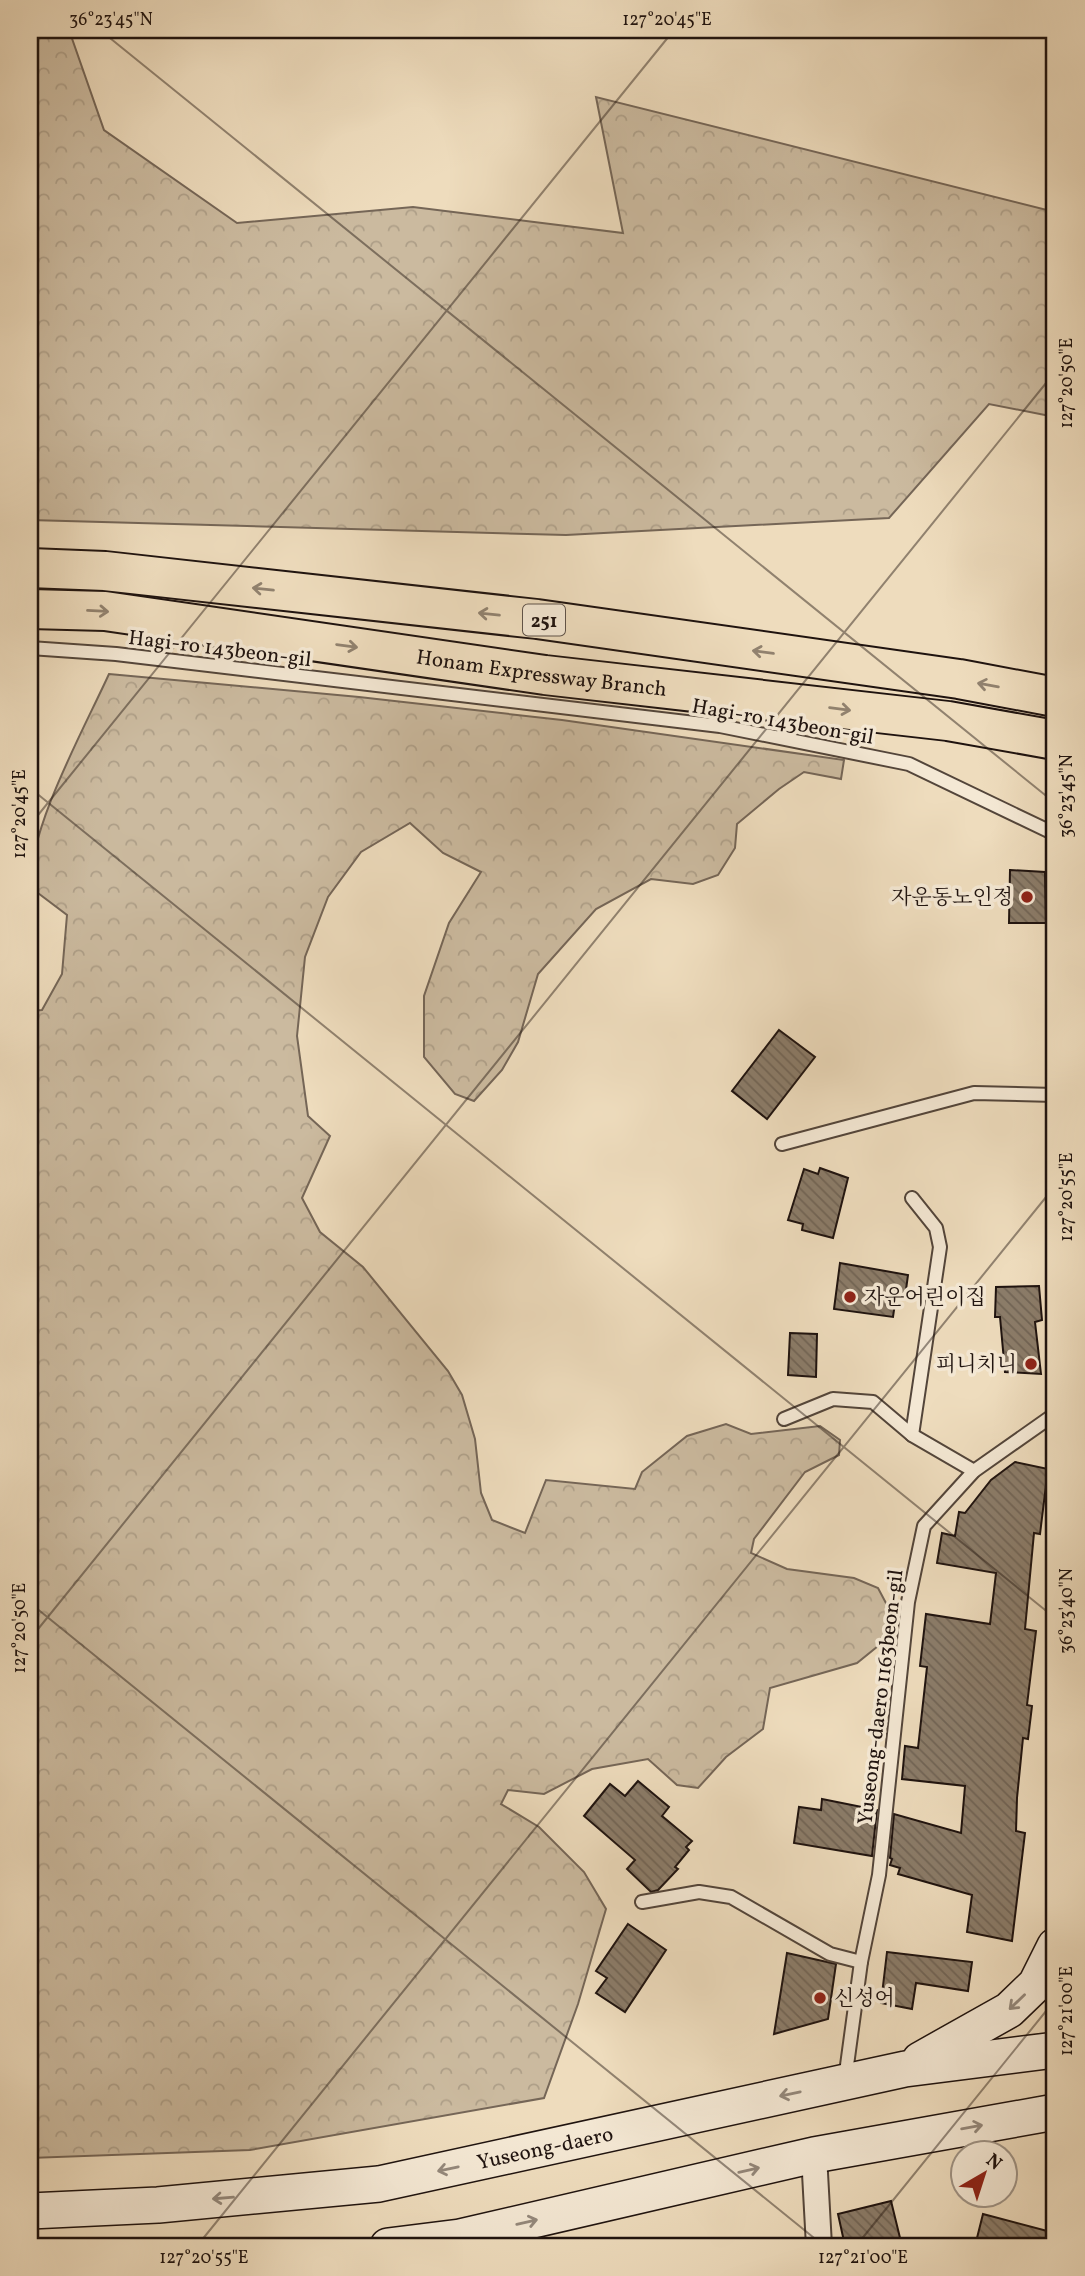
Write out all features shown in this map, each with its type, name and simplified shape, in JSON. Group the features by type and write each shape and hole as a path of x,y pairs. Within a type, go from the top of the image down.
{"highway":[{"name":"251","path":"30,568 105,571 537,619 959,679 1055,697"},
{"name":"Honam Expressway Branch","path":"30,609 105,611 545,675 948,721 1055,740"}],"main road":[{"path":"905,2068 1009,2010 1036,1984 1055,1946"},
{"name":"Yuseong-daero","path":"30,2211 158,2204 380,2184 905,2068 1055,2050"},
{"path":"388,2246 460,2237 814,2155 1055,2112"}],"street":[{"path":"814,2155 819,2246"}],"lane":[{"name":"Hagi-ro 143beon-gil","path":"30,648 116,654 720,726 909,764 1055,834"},
{"path":"782,1144 974,1093 1055,1095"},
{"path":"912,1198 936,1228 940,1247 912,1435"},
{"path":"784,1419 833,1399 873,1402 912,1435 974,1471"},
{"name":"Yuseong-daero 1163beon-gil","path":"845,2082 861,1962 879,1875 908,1602 924,1526 974,1471 1055,1414"},
{"path":"642,1902 699,1892 731,1897 830,1954 861,1962"}],"green space":[{"path":"30,30 69,30 104,130 237,223 413,207 623,233 596,97 1055,212 1055,417 989,404 889,518 566,535 30,520"},
{"path":"109,674 359,697 562,720 844,760 841,779 804,772 737,824 735,848 718,875 693,884 651,879 596,909 538,974 518,1042 502,1070 474,1101 455,1094 424,1057 424,996 449,923 481,872 443,853 410,823 361,852 328,897 305,957 297,1036 308,1116 330,1136 302,1198 320,1232 363,1267 448,1371 462,1395 475,1439 481,1493 492,1520 525,1533 546,1480 635,1489 642,1472 687,1436 726,1424 751,1434 820,1426 840,1440 839,1455 805,1472 754,1539 751,1553 787,1569 854,1578 878,1588 887,1605 883,1642 857,1663 770,1688 763,1729 726,1757 698,1788 677,1785 648,1759 592,1769 544,1794 508,1790 501,1804 539,1827 584,1872 606,1909 578,2004 544,2098 250,2150 30,2158 30,1011 42,1010 62,974 67,915 30,887 32,863 48,808"}],"building":[{"name":"자운동노인정","path":"1010,870 1045,872 1046,923 1009,923"},
{"path":"779,1030 815,1057 767,1119 732,1091"},
{"path":"820,1168 848,1178 833,1238 802,1230 803,1224 788,1220 804,1169 818,1174"},
{"path":"840,1263 908,1275 905,1297 896,1296 893,1317 834,1309"},
{"path":"1039,1286 1042,1320 1035,1322 1041,1374 1005,1372 1000,1317 995,1317 996,1287"},
{"path":"790,1333 817,1334 816,1377 788,1375"},
{"path":"1015,1462 1048,1469 1040,1534 1034,1533 1025,1629 1036,1631 1027,1705 1032,1706 1028,1739 1023,1738 1017,1798 1016,1831 1025,1833 1012,1941 967,1932 972,1895 898,1874 900,1868 890,1865 890,1858 894,1814 961,1833 965,1786 902,1779 905,1746 918,1748 927,1667 920,1666 926,1614 990,1624 996,1573 937,1563 942,1533 955,1536 959,1512 965,1513 991,1480"},
{"path":"638,1781 669,1807 662,1816 692,1841 686,1847 689,1850 675,1867 678,1869 658,1890 651,1892 627,1869 635,1860 584,1816 610,1784 625,1796"},
{"path":"822,1799 877,1810 872,1856 794,1843 799,1807 821,1810"},
{"path":"628,1924 666,1950 625,2012 596,1993 607,1978 596,1971"},
{"path":"887,1952 972,1962 968,1991 916,1983 912,2009 881,2003"},
{"path":"787,1953 836,1964 828,2019 774,2034"},
{"path":"891,2201 902,2246 845,2246 838,2214"},
{"path":"983,2214 1055,2233 1055,2246 975,2246"}],"place":[{"name":"자운동노인정","path":"1027,897"},
{"name":"자운어린이집","path":"850,1297"},
{"name":"피니치니","path":"1031,1364"},
{"name":"신성어","path":"820,1998"}]}
